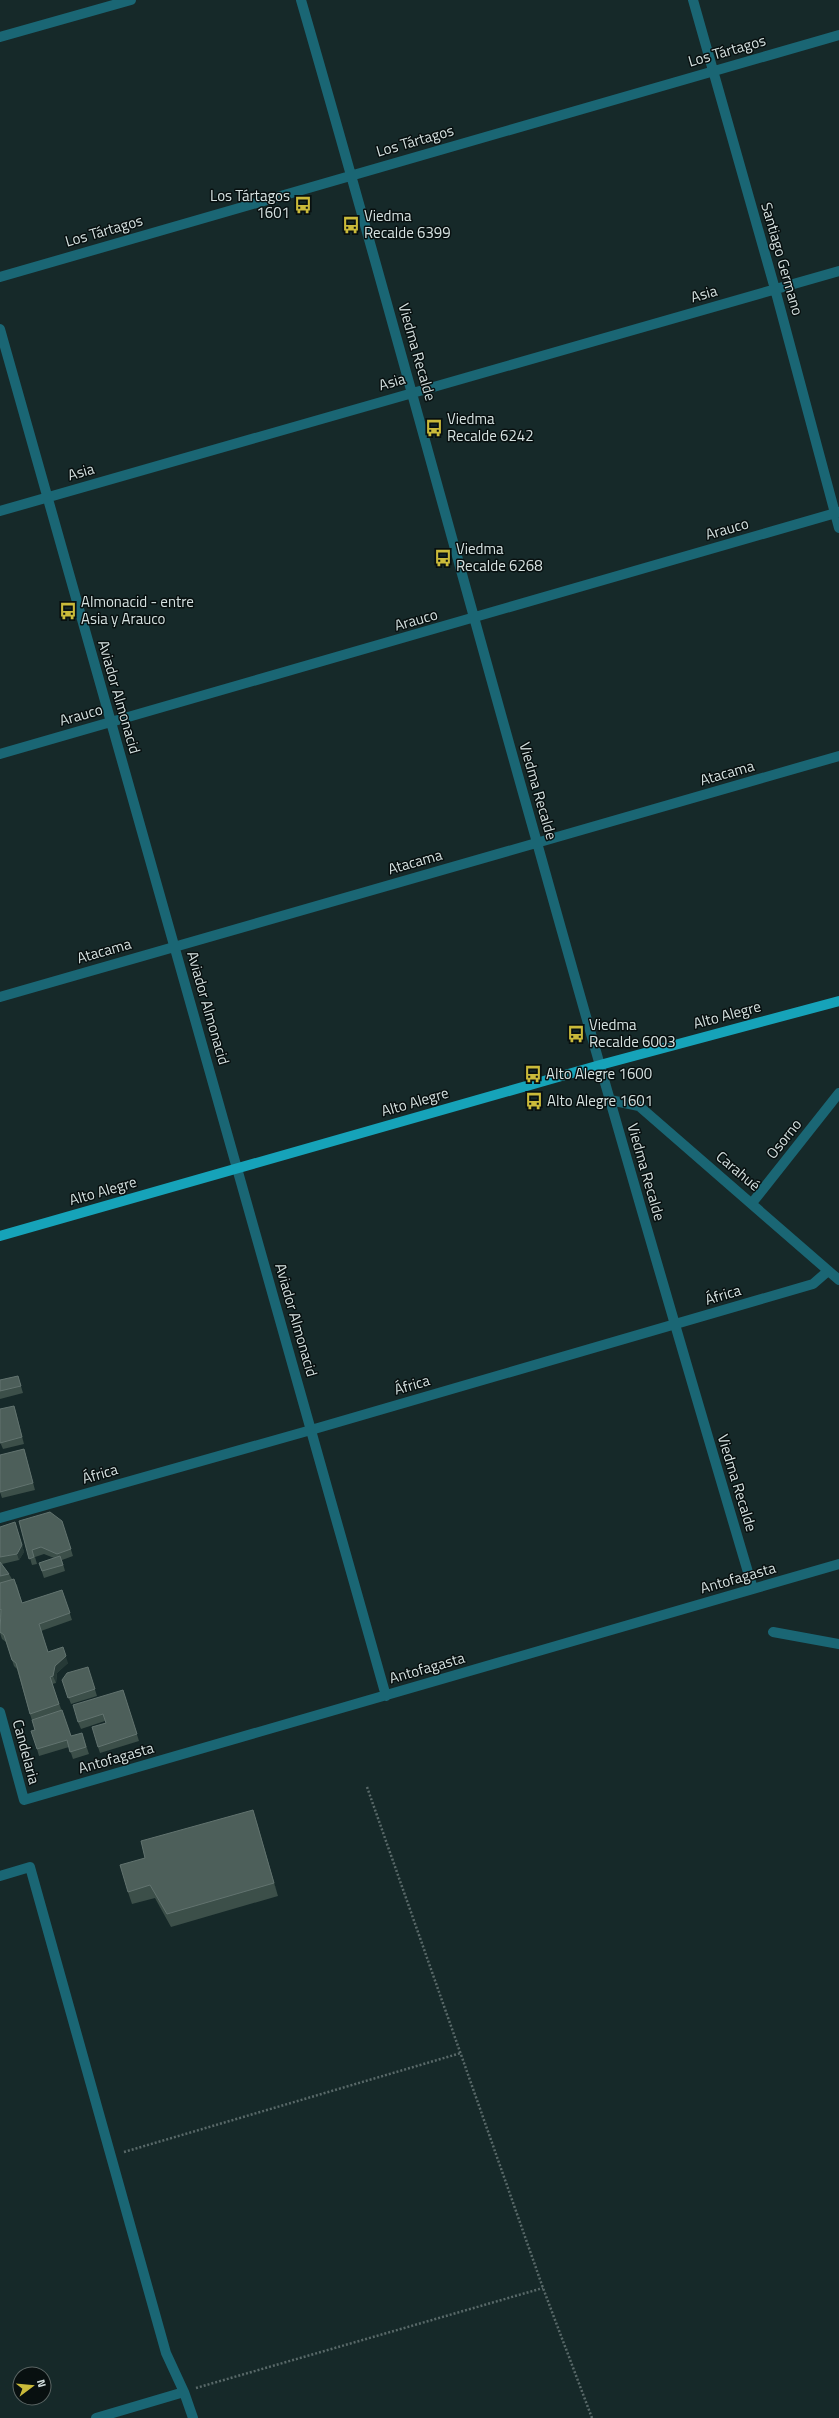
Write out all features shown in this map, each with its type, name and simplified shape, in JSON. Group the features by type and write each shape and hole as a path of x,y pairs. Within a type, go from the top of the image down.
{"main road":[{"name":"Alto Alegre","path":"0,1236 600,1065 839,1001"}],"street":[{"path":"0,37 131,0"},
{"name":"Viedma Recalde","path":"301,0 413,392 536,842 674,1325 752,1589"},
{"name":"Santiago Germano","path":"693,0 837,513 839,528"},
{"name":"Los Tártagos","path":"0,277 839,35"},
{"name":"Asia","path":"0,510 839,271"},
{"name":"Aviador Almonacid","path":"0,329 46,498 238,1168 386,1696"},
{"name":"Arauco","path":"0,754 475,619 837,513"},
{"name":"Atacama","path":"0,997 839,756"},
{"name":"Osorno","path":"752,1202 839,1093"},
{"name":"Carahué","path":"610,1100 639,1106 752,1202 839,1280"},
{"name":"África","path":"0,1518 311,1430 813,1284 828,1271"},
{"name":"Antofagasta","path":"24,1800 839,1564"},
{"path":"773,1632 839,1644"},
{"name":"Candelaria","path":"0,1712 24,1800"},
{"path":"0,1876 30,1867 166,2353 184,2392 193,2418"},
{"path":"96,2418 184,2392"}],"path":[{"path":"367,1787 543,2288 592,2418"},
{"path":"111,2156 461,2053"},
{"path":"184,2392 543,2288"}],"building":[{"path":"18,1376 21,1386 0,1391 0,1380"},
{"path":"14,1406 22,1437 0,1443 0,1409"},
{"path":"24,1449 33,1483 0,1492 0,1455"},
{"path":"50,1512 62,1521 71,1549 57,1554 41,1547 32,1550 34,1557 29,1559 19,1521"},
{"path":"15,1522 22,1545 17,1554 0,1557 0,1527"},
{"path":"60,1556 63,1565 42,1571 39,1563"},
{"path":"0,1562 9,1574 0,1576"},
{"path":"14,1579 22,1603 62,1590 70,1613 39,1624 48,1652 63,1647 66,1656 55,1666 53,1676 50,1677 59,1704 30,1714 16,1663 12,1660 4,1635 0,1632 0,1583"},
{"path":"88,1667 95,1689 68,1698 62,1680 67,1673"},
{"path":"123,1690 137,1734 98,1747 92,1727 106,1723 103,1714 78,1722 73,1705"},
{"path":"62,1710 71,1736 82,1733 86,1747 70,1752 67,1740 37,1749 31,1731 35,1730 32,1720"},
{"path":"253,1810 274,1883 167,1914 150,1885 128,1892 120,1865 145,1858 141,1841"}],"place":[{"name":"Los Tártagos 1601","path":"303,205"},
{"name":"Viedma Recalde 6399","path":"351,225"},
{"name":"Viedma Recalde 6242","path":"434,428"},
{"name":"Viedma Recalde 6268","path":"443,558"},
{"name":"Almonacid - entre Asia y Arauco","path":"68,611"},
{"name":"Viedma Recalde 6003","path":"576,1034"},
{"name":"Alto Alegre 1600","path":"533,1074"},
{"name":"Alto Alegre 1601","path":"534,1101"}]}
